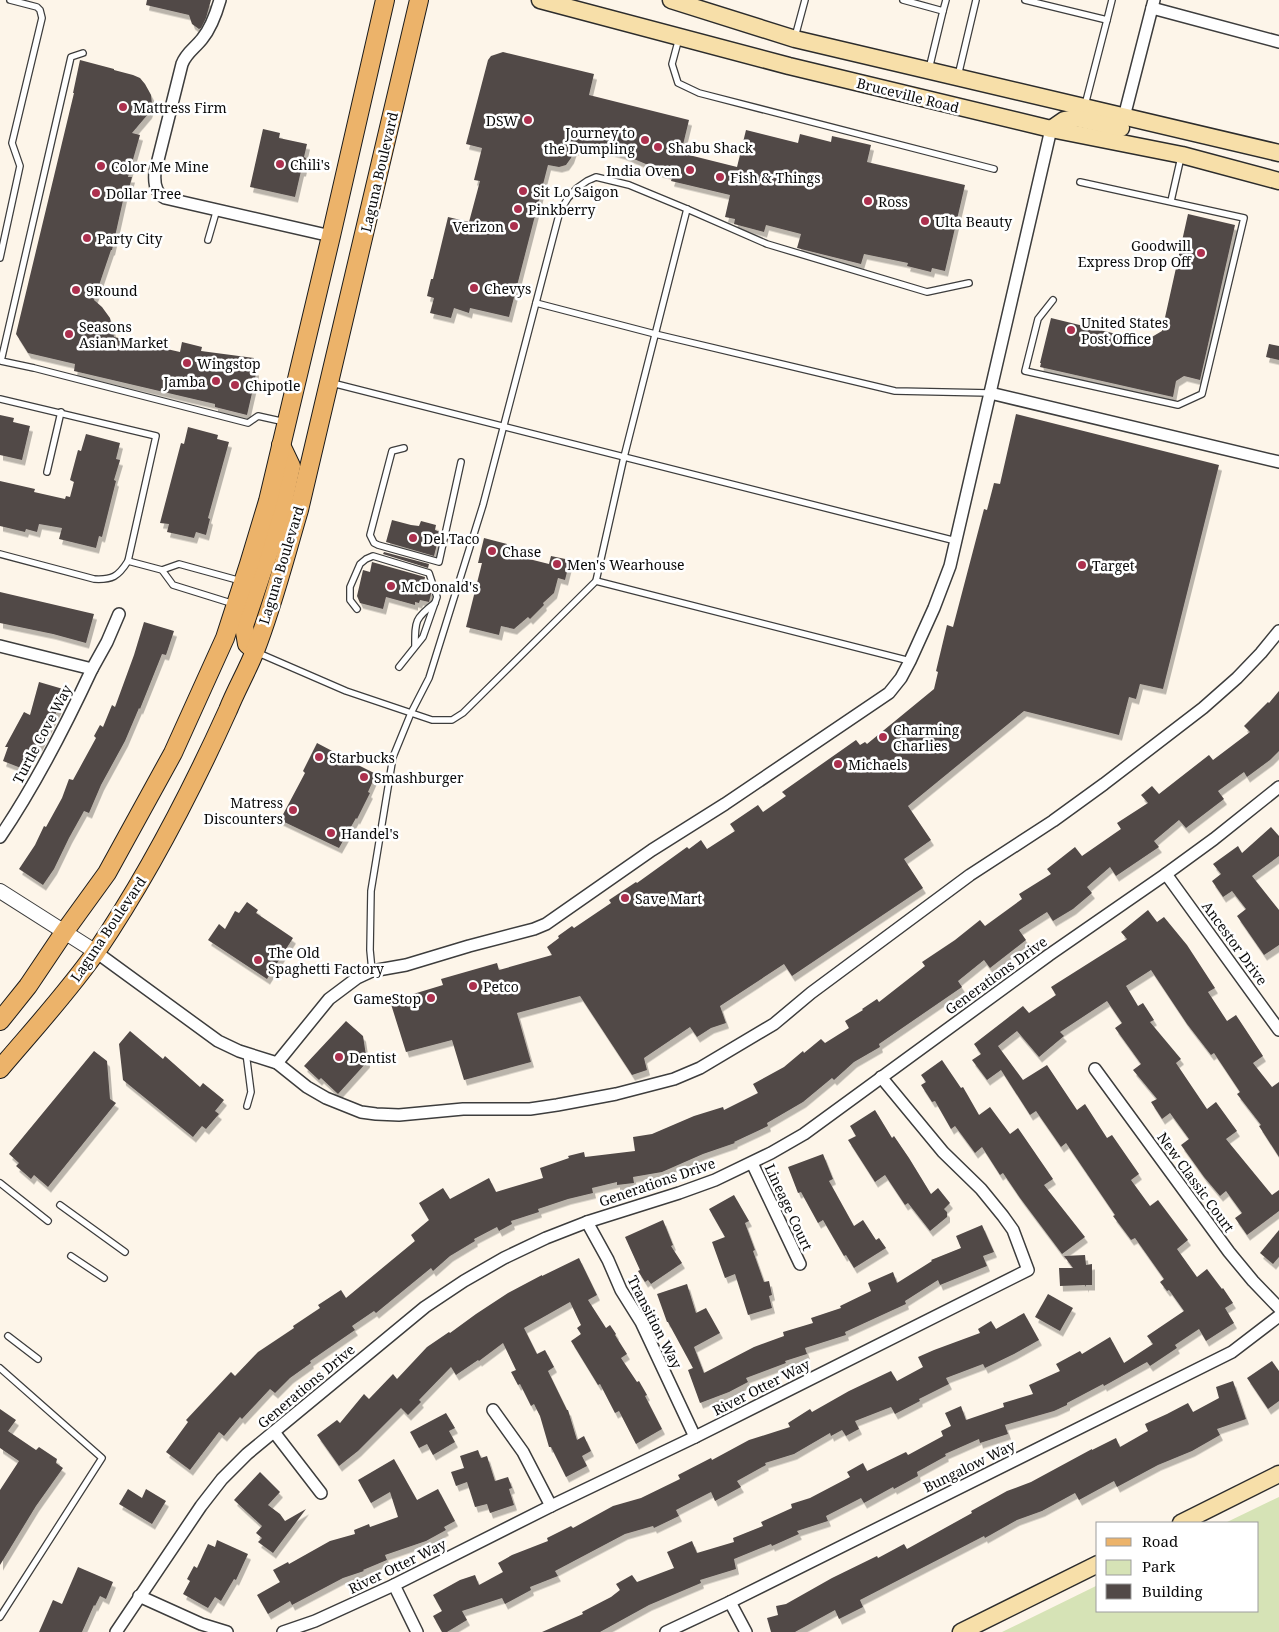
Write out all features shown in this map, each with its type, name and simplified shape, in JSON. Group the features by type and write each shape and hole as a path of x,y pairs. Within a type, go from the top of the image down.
{"main road":[{"path":"0,1021 28,986 107,873 173,753 225,638 268,500 331,236 384,0"},
{"name":"Laguna Boulevard","path":"0,1069 61,998 96,952 138,886 172,827 202,767 254,651 299,510 419,0"},
{"name":"Bruceville Road","path":"540,0 679,38 1051,129 1182,155 1279,181"},
{"name":"Bruceville Road","path":"678,1 795,39 1279,153"},
{"path":"1051,129 1064,120 1075,118 1198,143 1230,141"},
{"path":"254,651 247,644 244,626 279,521 291,466 281,445"},
{"path":"1183,1522 1279,1474"},
{"path":"961,1632 1096,1565"}],"street":[{"path":"220,0 210,28 185,57 154,180 156,190 161,196 331,236"},
{"path":"1124,117 1153,4 1279,42"},
{"path":"277,1063 328,999 347,984 372,971 406,965 546,924 652,850 725,804 873,704 896,685 910,662 944,585 956,541 1051,129"},
{"path":"990,393 1279,462"},
{"name":"Turtle Cove Way","path":"0,837 42,770 92,668 107,642 119,614"},
{"path":"0,891 96,952 218,1041 231,1048 277,1063 307,1087 326,1098 361,1112 399,1115 456,1109 530,1109 558,1105 636,1089 674,1078 700,1068 774,1024 811,993 970,875 1104,784 1203,708 1237,678 1279,631"},
{"path":"0,646 92,668"},
{"name":"Generations Drive","path":"116,1632 201,1506 222,1479 247,1454 433,1302 464,1281 504,1258 546,1238 587,1222 679,1194 715,1180 752,1163 804,1134 1050,955 1214,839 1279,787"},
{"name":"Ancestor Drive","path":"1166,874 1279,1030"},
{"name":"New Classic Court","path":"1095,1069 1228,1252 1279,1308"},
{"name":"River Otter Way","path":"283,1632 315,1621 394,1585 1028,1270 1013,1230 1004,1216 981,1189 943,1152 881,1077"},
{"name":"Lineage Court","path":"752,1163 800,1264"},
{"name":"Transition Way","path":"587,1222 640,1322 694,1437"},
{"name":"Bungalow Way","path":"666,1632 1232,1352 1279,1316"},
{"path":"493,1410 523,1452 550,1506"},
{"path":"274,1432 321,1493"},
{"path":"394,1585 416,1632"},
{"path":"140,1596 201,1624 227,1632"},
{"path":"730,1602 746,1632"}],"lane":[{"path":"0,258 3,232 20,166 12,143 42,18 37,7 10,0"},
{"path":"795,39 805,0"},
{"path":"903,0 916,2 943,11"},
{"path":"929,71 946,0"},
{"path":"958,78 976,0"},
{"path":"1025,0 1107,20"},
{"path":"1084,108 1112,0"},
{"path":"679,38 672,64 678,83 699,93 994,169"},
{"path":"84,53 71,57 1,361 248,423 258,416 286,422"},
{"path":"1171,201 1182,155"},
{"path":"372,971 370,950 371,891 393,757 432,668 484,504 560,211 568,198 586,181 596,178 629,185 767,244 927,292 970,282"},
{"path":"1053,300 1038,319 1025,371 1178,405 1202,394 1244,218 1080,182"},
{"path":"208,240 217,208"},
{"path":"254,651 346,691 432,720 452,720 463,713 596,581 624,457 687,209"},
{"path":"536,303 655,334 895,391 990,393"},
{"path":"330,382 956,541"},
{"path":"0,399 156,436 128,561 116,576 108,580 94,578 0,554"},
{"path":"47,472 61,412"},
{"path":"404,448 392,451 370,535 378,545 439,562 461,462"},
{"path":"357,609 350,600 350,588 360,564 366,558 373,556 429,573 437,597 423,637 399,667"},
{"path":"128,561 162,570 179,564 243,582"},
{"path":"162,570 173,585 236,604"},
{"path":"596,581 910,662"},
{"path":"415,645 415,624 422,613 435,603"},
{"path":"246,1053 251,1092 247,1106"},
{"path":"0,1183 48,1221"},
{"path":"60,1205 126,1252"},
{"path":"71,1256 104,1278"},
{"path":"8,1336 38,1359"},
{"path":"0,1368 102,1458 0,1617"}],"green space":[{"path":"1279,1497 1279,1632 1002,1632 1096,1586 1096,1612 1259,1612 1259,1522 1227,1522"}],"building":[{"path":"147,0 211,0 206,18 199,29 192,24 189,15 146,5"},
{"path":"503,52 594,74 589,95 689,120 681,153 737,167 746,130 798,143 800,134 831,142 832,136 871,145 867,162 965,185 945,271 932,268 931,272 907,266 908,263 864,254 861,264 797,248 801,234 766,225 764,232 734,224 735,219 725,217 730,195 671,181 673,175 651,170 653,167 622,154 577,147 576,150 574,149 566,165 559,167 548,165 509,317 470,308 469,313 454,308 451,318 430,313 434,298 427,296 448,217 469,222 480,181 474,180 482,148 466,144 488,60 491,56"},
{"path":"80,60 140,78 151,95 152,104 149,113 132,133 140,135 128,177 132,177 127,196 124,196 112,250 94,300 110,318 114,337 180,352 182,342 202,347 201,351 254,358 253,370 256,370 255,380 247,415 215,407 215,404 74,371 75,364 28,353 16,334 74,93"},
{"name":"Chili's","path":"263,129 280,133 279,138 307,144 304,157 306,158 295,197 250,187"},
{"path":"1188,214 1235,225 1200,380 1184,376 1176,381 1173,397 1040,367 1051,318 1145,341 1162,331"},
{"path":"1269,344 1279,346 1279,360 1266,357"},
{"path":"1016,414 1219,465 1163,689 1140,684 1136,699 1129,697 1119,735 1024,711 908,806 931,840 904,859 923,888 792,976 784,964 720,1006 726,1023 711,1028 697,1037 690,1027 644,1058 647,1070 632,1075 580,996 517,1013 531,1062 464,1080 452,1040 406,1052 390,1001 443,985 441,979 497,963 499,970 552,955 547,947 559,938 558,936 572,926 574,928 611,903 609,900 637,883 687,847 689,849 701,840 707,849 735,831 730,824 758,805 763,812 786,796 782,792 856,740 860,745 865,742 867,744 934,689 938,672 936,671 947,625 953,627 984,509 987,510 994,483 1000,484"},
{"path":"0,415 14,418 13,422 30,426 22,460 0,455"},
{"path":"188,427 218,435 217,439 229,442 208,518 210,519 206,535 196,532 194,538 167,532 169,524 160,523 181,443 184,444"},
{"path":"86,434 120,443 116,459 120,460 114,480 116,481 102,537 99,536 96,548 59,539 62,528 39,524 37,532 26,529 25,532 0,526 0,481 35,489 34,492 65,499 66,496 70,497 74,482 70,480 78,450 81,451"},
{"name":"Del Taco","path":"392,520 419,526 421,521 436,525 435,530 440,532 434,556 386,542"},
{"path":"484,538 507,544 505,553 549,564 551,556 570,560 565,580 558,578 554,593 543,603 544,605 530,619 528,617 514,629 501,626 499,635 466,627 482,563 478,563"},
{"path":"384,552 429,564 428,568 383,554"},
{"name":"McDonald's","path":"372,562 425,577 423,588 430,589 429,602 420,600 419,603 415,602 415,605 386,597 383,609 360,603 357,596 363,570 370,572"},
{"path":"0,592 94,614 86,643 0,623"},
{"path":"144,622 174,631 166,655 162,654 140,709 101,785 89,813 84,811 54,869 43,885 19,869 35,845 44,826 46,827 62,798 69,779 73,780 96,738 94,736 100,725 103,727 112,705 115,707"},
{"path":"39,682 63,689 58,709 39,746 36,744 26,770 3,761 8,747 5,747 24,712 30,715"},
{"path":"1279,691 1279,751 1270,760 1247,777 1244,772 1218,791 1224,799 1186,828 1179,820 1154,841 1159,847 1116,876 1110,867 1087,887 1092,893 1073,909 1053,921 1047,912 1019,930 1026,940 990,968 984,960 958,981 962,987 879,1044 880,1047 854,1062 834,1080 832,1078 803,1102 767,1123 768,1126 735,1143 703,1154 662,1172 633,1177 634,1183 617,1185 617,1182 592,1188 593,1193 538,1209 539,1212 511,1221 512,1224 499,1231 497,1227 474,1239 475,1241 450,1256 433,1271 431,1268 376,1313 374,1311 352,1326 355,1330 310,1361 311,1363 290,1378 275,1393 270,1389 242,1419 240,1417 224,1436 219,1432 190,1470 166,1452 188,1422 186,1420 231,1372 235,1376 258,1352 294,1328 293,1326 320,1308 318,1305 341,1290 346,1298 415,1241 411,1235 429,1220 419,1203 443,1188 450,1199 489,1178 496,1192 543,1178 540,1168 569,1158 568,1156 584,1152 585,1157 635,1151 633,1137 652,1134 694,1116 723,1107 724,1110 758,1093 753,1084 784,1067 821,1039 825,1043 849,1028 845,1021 877,999 879,1002 925,966 922,962 955,940 980,920 985,926 1022,899 1019,894 1051,874 1047,869 1075,847 1082,856 1121,829 1117,823 1148,803 1141,795 1152,786 1159,794 1209,755 1213,760 1250,732 1244,726"},
{"path":"317,743 376,774 368,792 370,793 357,819 339,848 280,820 305,773 303,771"},
{"path":"1271,827 1279,836 1279,856 1252,876 1279,910 1279,945 1264,955 1237,916 1246,909 1232,891 1223,897 1212,881 1221,874 1213,864 1238,846 1242,853"},
{"name":"The Old Spaghetti Factory","path":"247,902 258,910 256,913 293,938 267,979 208,940 219,924 225,929 235,911 239,913"},
{"path":"1148,910 1157,922 1164,917 1187,945 1215,988 1208,992 1227,1021 1236,1015 1263,1056 1253,1063 1272,1087 1279,1082 1279,1157 1259,1126 1261,1125 1237,1094 1240,1092 1214,1053 1211,1055 1187,1024 1151,970 1126,986 1138,1006 1143,1003 1154,1020 1150,1022 1181,1059 1176,1063 1207,1109 1216,1102 1237,1131 1226,1139 1272,1195 1279,1190 1279,1211 1247,1235 1235,1218 1242,1213 1226,1191 1220,1196 1181,1145 1189,1139 1170,1113 1162,1119 1151,1102 1157,1099 1133,1070 1141,1064 1115,1028 1122,1023 1107,1001 1060,1032 1064,1036 1039,1057 1017,1031 998,1046 1023,1080 1047,1065 1077,1110 1085,1104 1107,1138 1112,1135 1139,1174 1131,1180 1150,1206 1158,1200 1188,1240 1177,1249 1197,1277 1207,1269 1233,1303 1225,1308 1234,1323 1206,1341 1199,1329 1175,1345 1177,1348 1150,1366 1147,1362 1054,1411 1005,1425 1008,1434 980,1443 979,1439 945,1454 946,1456 917,1472 918,1476 894,1489 893,1487 864,1503 861,1498 826,1516 828,1521 797,1531 799,1534 772,1546 771,1544 734,1559 736,1569 700,1580 701,1583 649,1605 600,1632 542,1632 583,1614 582,1612 611,1597 620,1590 616,1584 632,1575 637,1582 674,1568 667,1552 692,1541 697,1553 734,1542 733,1538 763,1526 761,1522 792,1508 791,1504 810,1498 850,1477 847,1472 863,1463 867,1471 906,1452 908,1455 943,1436 941,1431 951,1426 945,1413 961,1406 966,1420 1004,1407 1003,1403 1033,1394 1029,1385 1060,1371 1056,1364 1080,1351 1082,1354 1110,1337 1124,1363 1153,1344 1147,1336 1184,1311 1169,1290 1167,1291 1160,1282 1164,1279 1135,1238 1131,1240 1113,1216 1115,1215 1066,1143 1061,1147 1036,1111 1030,1115 1001,1070 987,1080 972,1060 981,1054 974,1044 1023,1006 1029,1013 1056,995 1051,987 1127,939 1121,932"},
{"name":"Dentist","path":"346,1021 363,1036 367,1062 338,1094 321,1078 319,1080 304,1066"},
{"path":"130,1031 163,1059 165,1056 200,1087 203,1083 224,1100 215,1111 219,1114 206,1129 202,1126 193,1137 123,1080 119,1044"},
{"path":"94,1051 107,1061 110,1099 116,1103 48,1187 34,1175 31,1179 16,1166 19,1163 9,1154"},
{"path":"942,1060 961,1088 963,1087 979,1115 990,1107 1010,1134 1018,1128 1053,1179 1044,1185 1085,1237 1062,1254 1003,1173 1000,1175 982,1147 975,1153 955,1126 951,1129 935,1101 932,1102 921,1085 926,1082 921,1075"},
{"path":"875,1110 892,1138 894,1136 909,1158 931,1194 938,1188 950,1203 944,1209 947,1212 947,1217 930,1231 908,1203 905,1205 885,1175 875,1182 848,1140 856,1136 850,1126"},
{"path":"823,1154 833,1179 829,1181 854,1226 863,1220 876,1240 879,1238 886,1248 854,1268 846,1255 844,1256 823,1220 818,1223 801,1192 798,1193 788,1167"},
{"path":"734,1195 749,1221 745,1223 755,1250 753,1251 764,1282 769,1281 772,1295 769,1296 772,1308 748,1315 735,1274 725,1278 712,1242 725,1237 709,1209"},
{"path":"663,1220 673,1245 671,1246 682,1263 651,1284 648,1280 645,1282 638,1271 640,1270 625,1237"},
{"path":"982,1225 994,1252 983,1256 987,1266 940,1285 938,1280 905,1301 906,1304 845,1332 846,1335 805,1348 807,1354 785,1361 786,1363 746,1378 748,1382 729,1392 700,1403 688,1370 693,1368 667,1322 657,1294 687,1284 696,1313 706,1308 720,1333 694,1347 704,1373 754,1347 784,1336 783,1332 813,1323 811,1318 841,1308 840,1306 871,1291 868,1283 893,1272 897,1283 931,1260 961,1248 956,1236"},
{"path":"1279,1230 1279,1257 1273,1264 1260,1253"},
{"path":"1085,1255 1086,1265 1092,1264 1092,1285 1086,1285 1086,1287 1085,1285 1060,1286 1059,1268 1073,1268 1064,1256"},
{"path":"579,1258 597,1295 588,1300 606,1328 610,1325 616,1334 627,1354 621,1358 637,1382 639,1381 662,1429 636,1444 619,1411 615,1413 600,1384 598,1385 571,1341 581,1334 577,1328 581,1325 570,1302 524,1328 537,1354 545,1350 554,1367 548,1371 568,1410 577,1440 584,1436 591,1451 582,1456 587,1466 566,1477 551,1447 549,1447 540,1416 534,1404 531,1406 520,1384 518,1385 511,1372 516,1370 503,1343 456,1375 451,1367 419,1400 421,1402 408,1415 401,1408 358,1451 339,1466 317,1435 337,1420 340,1423 364,1394 369,1399 393,1374 397,1379 427,1347 508,1293"},
{"path":"1048,1294 1073,1308 1060,1331 1035,1317"},
{"path":"1024,1313 1039,1340 1014,1354 985,1368 983,1364 946,1378 949,1384 895,1414 891,1407 855,1421 859,1429 846,1436 842,1430 831,1436 830,1433 794,1454 765,1463 766,1465 737,1481 741,1487 715,1501 711,1492 676,1510 679,1516 654,1528 653,1526 625,1534 555,1571 558,1576 530,1587 531,1590 505,1604 502,1598 462,1611 467,1620 447,1632 442,1632 433,1616 442,1611 433,1595 460,1580 475,1575 479,1585 503,1572 498,1563 512,1555 548,1541 547,1538 571,1526 573,1528 613,1506 641,1498 680,1479 678,1475 711,1458 712,1460 749,1440 790,1427 788,1423 810,1409 812,1412 849,1391 891,1371 897,1381 923,1367 918,1357 980,1333 978,1329 991,1321 996,1329"},
{"path":"1272,1361 1279,1371 1279,1401 1268,1409 1247,1378"},
{"path":"1233,1381 1246,1419 1217,1429 1220,1435 1192,1451 1158,1465 1117,1487 1114,1481 1079,1500 1075,1493 1042,1511 1017,1520 985,1538 984,1536 860,1600 863,1607 839,1619 835,1610 795,1632 771,1632 767,1618 778,1615 776,1606 786,1604 832,1578 877,1556 878,1558 904,1544 907,1549 1007,1491 1031,1482 1092,1449 1116,1438 1120,1447 1148,1431 1145,1424 1188,1403 1193,1412 1219,1398 1216,1387"},
{"path":"0,1409 16,1420 8,1431 36,1450 39,1447 57,1459 56,1463 63,1468 36,1506 0,1565 0,1490 19,1461 0,1448"},
{"path":"446,1413 455,1428 449,1431 455,1442 433,1455 427,1444 419,1448 410,1432"},
{"path":"478,1450 481,1458 487,1456 495,1481 508,1477 512,1488 509,1489 514,1505 490,1513 487,1504 475,1507 467,1482 456,1486 451,1472 464,1468 460,1456"},
{"path":"394,1459 417,1500 438,1489 455,1521 444,1527 446,1530 426,1541 385,1555 387,1560 343,1578 292,1605 290,1601 268,1614 257,1595 280,1582 273,1570 288,1562 289,1564 330,1541 355,1534 354,1530 369,1524 370,1527 398,1517 390,1492 371,1503 358,1480"},
{"path":"260,1472 280,1492 268,1505 280,1514 285,1521 306,1509 273,1553 258,1542 262,1538 256,1533 262,1526 234,1500"},
{"path":"128,1489 142,1498 146,1489 166,1501 152,1524 119,1504"},
{"path":"217,1540 248,1554 236,1580 234,1579 221,1601 215,1597 208,1608 183,1594 190,1581 187,1579 194,1566 197,1568 208,1544 215,1547"},
{"path":"78,1567 113,1582 106,1599 100,1596 82,1632 39,1632 53,1600 62,1604"}],"place":[{"name":"Mattress Firm","path":"123,107"},
{"name":"DSW","path":"528,120"},
{"name":"Journey to the Dumpling","path":"645,140"},
{"name":"Shabu Shack","path":"658,147"},
{"name":"Chili's","path":"280,164"},
{"name":"Color Me Mine","path":"101,166"},
{"name":"India Oven","path":"690,170"},
{"name":"Fish & Things","path":"720,177"},
{"name":"Sit Lo Saigon","path":"523,191"},
{"name":"Dollar Tree","path":"96,193"},
{"name":"Ross","path":"868,201"},
{"name":"Pinkberry","path":"518,209"},
{"name":"Ulta Beauty","path":"925,221"},
{"name":"Verizon","path":"514,226"},
{"name":"Party City","path":"87,238"},
{"name":"Goodwill Express Drop Off","path":"1201,253"},
{"name":"Chevys","path":"474,288"},
{"name":"9Round","path":"76,290"},
{"name":"United States Post Office","path":"1071,330"},
{"name":"Seasons Asian Market","path":"69,334"},
{"name":"Wingstop","path":"187,363"},
{"name":"Jamba","path":"216,381"},
{"name":"Chipotle","path":"235,385"},
{"name":"Del Taco","path":"413,538"},
{"name":"Chase","path":"492,551"},
{"name":"Men's Wearhouse","path":"557,564"},
{"name":"Target","path":"1082,565"},
{"name":"McDonald's","path":"391,586"},
{"name":"Charming Charlies","path":"883,737"},
{"name":"Starbucks","path":"319,757"},
{"name":"Michaels","path":"838,764"},
{"name":"Smashburger","path":"364,777"},
{"name":"Matress Discounters","path":"293,810"},
{"name":"Handel's","path":"331,833"},
{"name":"Save Mart","path":"625,898"},
{"name":"The Old Spaghetti Factory","path":"258,960"},
{"name":"Petco","path":"473,986"},
{"name":"GameStop","path":"431,998"},
{"name":"Dentist","path":"339,1057"}]}
